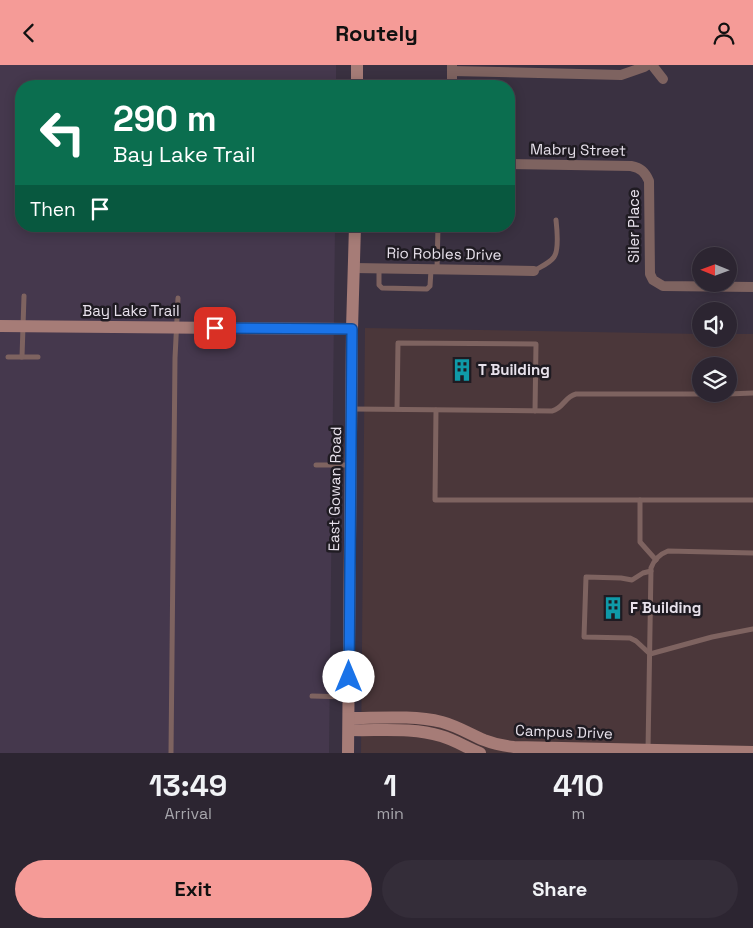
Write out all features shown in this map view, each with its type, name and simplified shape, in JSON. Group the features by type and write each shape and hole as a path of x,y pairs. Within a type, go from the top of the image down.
{"street":[{"path":"357,65 357,80"},
{"path":"452,68 621,75 647,65"},
{"path":"652,65 663,79"},
{"name":"Mabry Street","path":"515,164 631,166 640,168 645,173"},
{"name":"Siler Place","path":"645,173 649,181 649,256 650,274 653,280 663,286 753,287"},
{"name":"East Gowan Road","path":"348,753 352,329 355,232"},
{"name":"Rio Robles Drive","path":"354,268 534,271"},
{"name":"Bay Lake Trail","path":"0,326 352,329"},
{"name":"Campus Drive","path":"349,724 409,719 433,721 458,727 493,743 514,747 648,752 753,752"},
{"path":"349,724 431,733 451,739 480,753"}],"lane":[{"path":"534,271 555,256 557,250 556,220"},
{"path":"379,269 379,285 382,288 426,289 430,286 434,269 437,232"},
{"path":"22,357 24,296"},
{"path":"172,753 176,328 178,298"},
{"path":"397,409 398,343 536,345 535,411"},
{"path":"8,357 38,357"},
{"path":"352,409 552,411 557,410 568,397 576,394 728,395 753,393"},
{"path":"436,410 435,500 753,501"},
{"path":"316,465 351,465"},
{"path":"640,500 640,542 656,559"},
{"path":"648,752 652,565 662,553 668,551 753,553"},
{"path":"650,654 630,638 584,637 586,577 632,580 643,573 651,571"},
{"path":"650,654 712,637 753,629"},
{"path":"312,696 349,697"}],"shaded area":[{"path":"0,65 336,65 336,80 15,80 15,232 335,232 329,753 0,753"},
{"path":"365,328 692,334 692,347 737,347 737,334 753,334 753,753 361,753"}],"place":[{"name":"T Building","path":"462,370"},
{"name":"F Building","path":"613,608"}],"route":[{"path":"215,328 352,329 349,677"}]}
